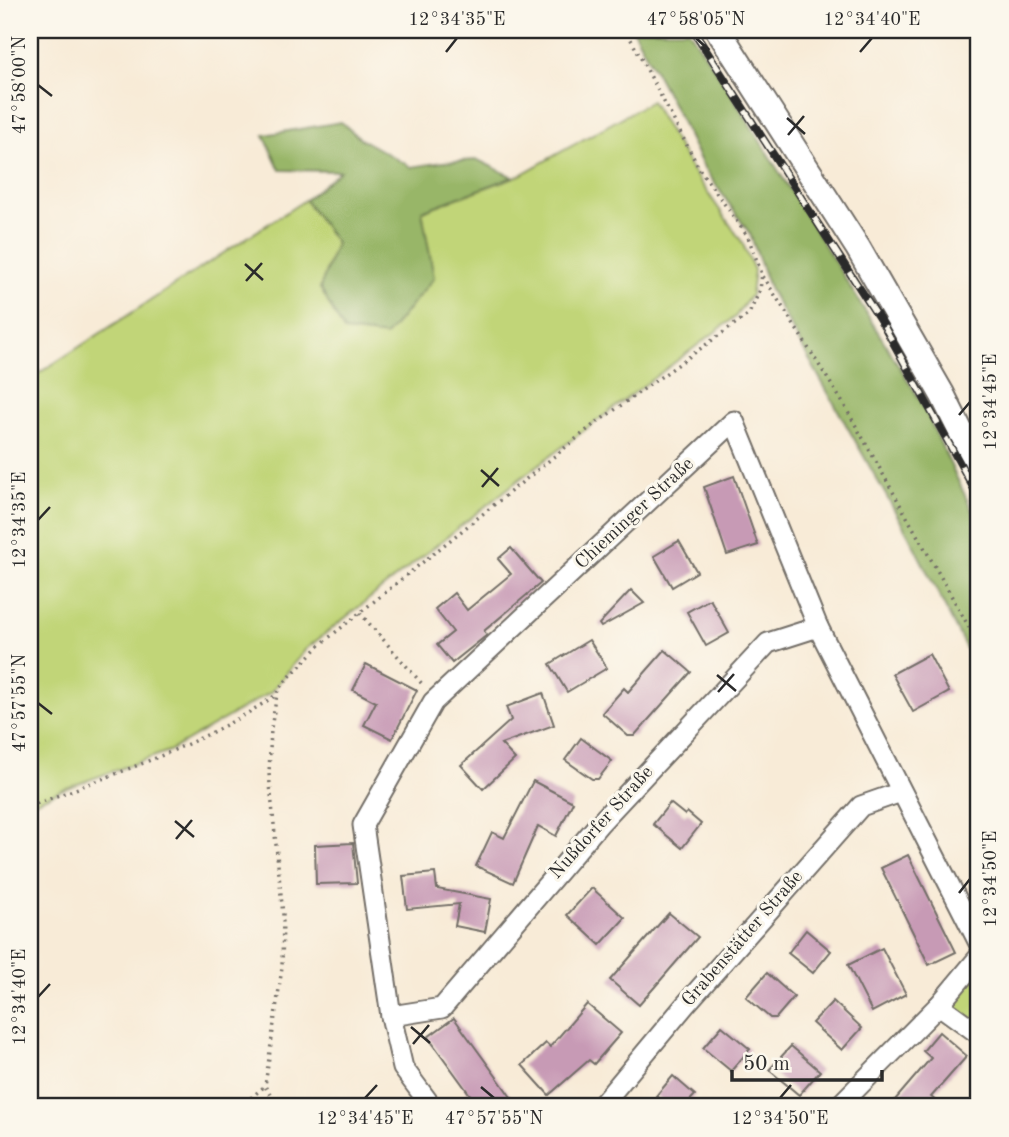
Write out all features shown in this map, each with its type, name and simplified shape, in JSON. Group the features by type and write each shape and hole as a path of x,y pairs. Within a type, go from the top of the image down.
{"street":[{"path":"718,30 858,248 925,363 979,468"},
{"name":"Chieminger Straße","path":"432,1107 403,1068 391,1016 363,825 433,702 734,421 818,627 979,943"},
{"name":"Nußdorfer Straße","path":"391,1016 442,1008 599,824 768,643 818,627"},
{"name":"Grabenstätter Straße","path":"600,1107 686,1004 861,806 901,792"},
{"path":"838,1107 939,1005 979,957"},
{"path":"939,1005 979,1034"}],"path":[{"path":"626,30 700,170 748,237 762,274 843,403 979,645"},
{"path":"277,1107 265,1086 282,968 283,915 269,774 271,728 278,689 321,644 592,426 748,314 760,290 762,274"},
{"path":"360,613 437,699"},
{"path":"30,806 169,753 203,737 276,696 278,692"},
{"path":"240,1107 265,1086"}],"green space":[{"path":"633,30 689,30 920,400 979,525 979,674 909,536 770,290 750,234 704,168"},
{"path":"651,101 692,170 742,242 754,270 751,295 735,317 521,478 306,649 271,692 169,751 30,804 30,379 305,200 336,243 320,288 434,278 422,211 520,175"},
{"path":"341,122 361,139 411,167 478,160 513,177 422,211 434,278 386,336 344,331 320,288 336,243 305,200 340,171 280,170 264,135"},
{"path":"979,957 979,1034 939,1005"}],"building":[{"path":"734,476 758,545 727,555 704,487"},
{"path":"679,541 697,572 672,587 654,556"},
{"path":"511,548 541,583 484,631 487,635 452,663 437,645 453,632 435,609 454,593 467,610 511,574 498,559"},
{"path":"631,590 644,603 601,627 599,624"},
{"path":"710,599 729,633 706,646 687,612"},
{"path":"589,640 607,668 567,692 550,664"},
{"path":"665,650 691,672 634,736 628,736 602,713 624,688 628,692"},
{"path":"929,654 949,692 913,712 892,674"},
{"path":"366,664 417,690 392,739 364,725 376,702 353,690"},
{"path":"543,693 554,725 501,744 515,759 483,789 461,765 511,720 506,707"},
{"path":"581,738 612,761 598,779 592,779 565,760"},
{"path":"533,781 573,802 556,836 538,826 513,883 476,866 492,832 504,838"},
{"path":"670,803 701,824 682,848 653,824"},
{"path":"353,843 357,883 316,884 315,845"},
{"path":"908,855 956,952 929,965 881,868"},
{"path":"435,873 437,889 491,899 485,932 455,926 459,904 407,909 403,876"},
{"path":"592,888 625,918 600,945 567,915"},
{"path":"669,913 698,937 639,1005 610,980"},
{"path":"806,930 831,951 813,973 788,953"},
{"path":"882,948 906,994 872,1012 848,965"},
{"path":"767,973 794,997 776,1018 770,1018 746,997"},
{"path":"833,1001 862,1028 842,1050 812,1023"},
{"path":"587,1004 621,1033 594,1064 589,1060 549,1095 522,1065 546,1043 550,1047"},
{"path":"454,1018 518,1107 479,1107 428,1037"},
{"path":"722,1026 750,1049 731,1071 703,1048"},
{"path":"939,1032 967,1056 931,1097 943,1107 903,1107 895,1100 931,1058 923,1051"},
{"path":"791,1046 820,1071 799,1095 769,1070"},
{"path":"673,1076 695,1095 684,1107 669,1107 656,1096"}],"railway":[{"path":"693,30 884,326 979,498"}]}
